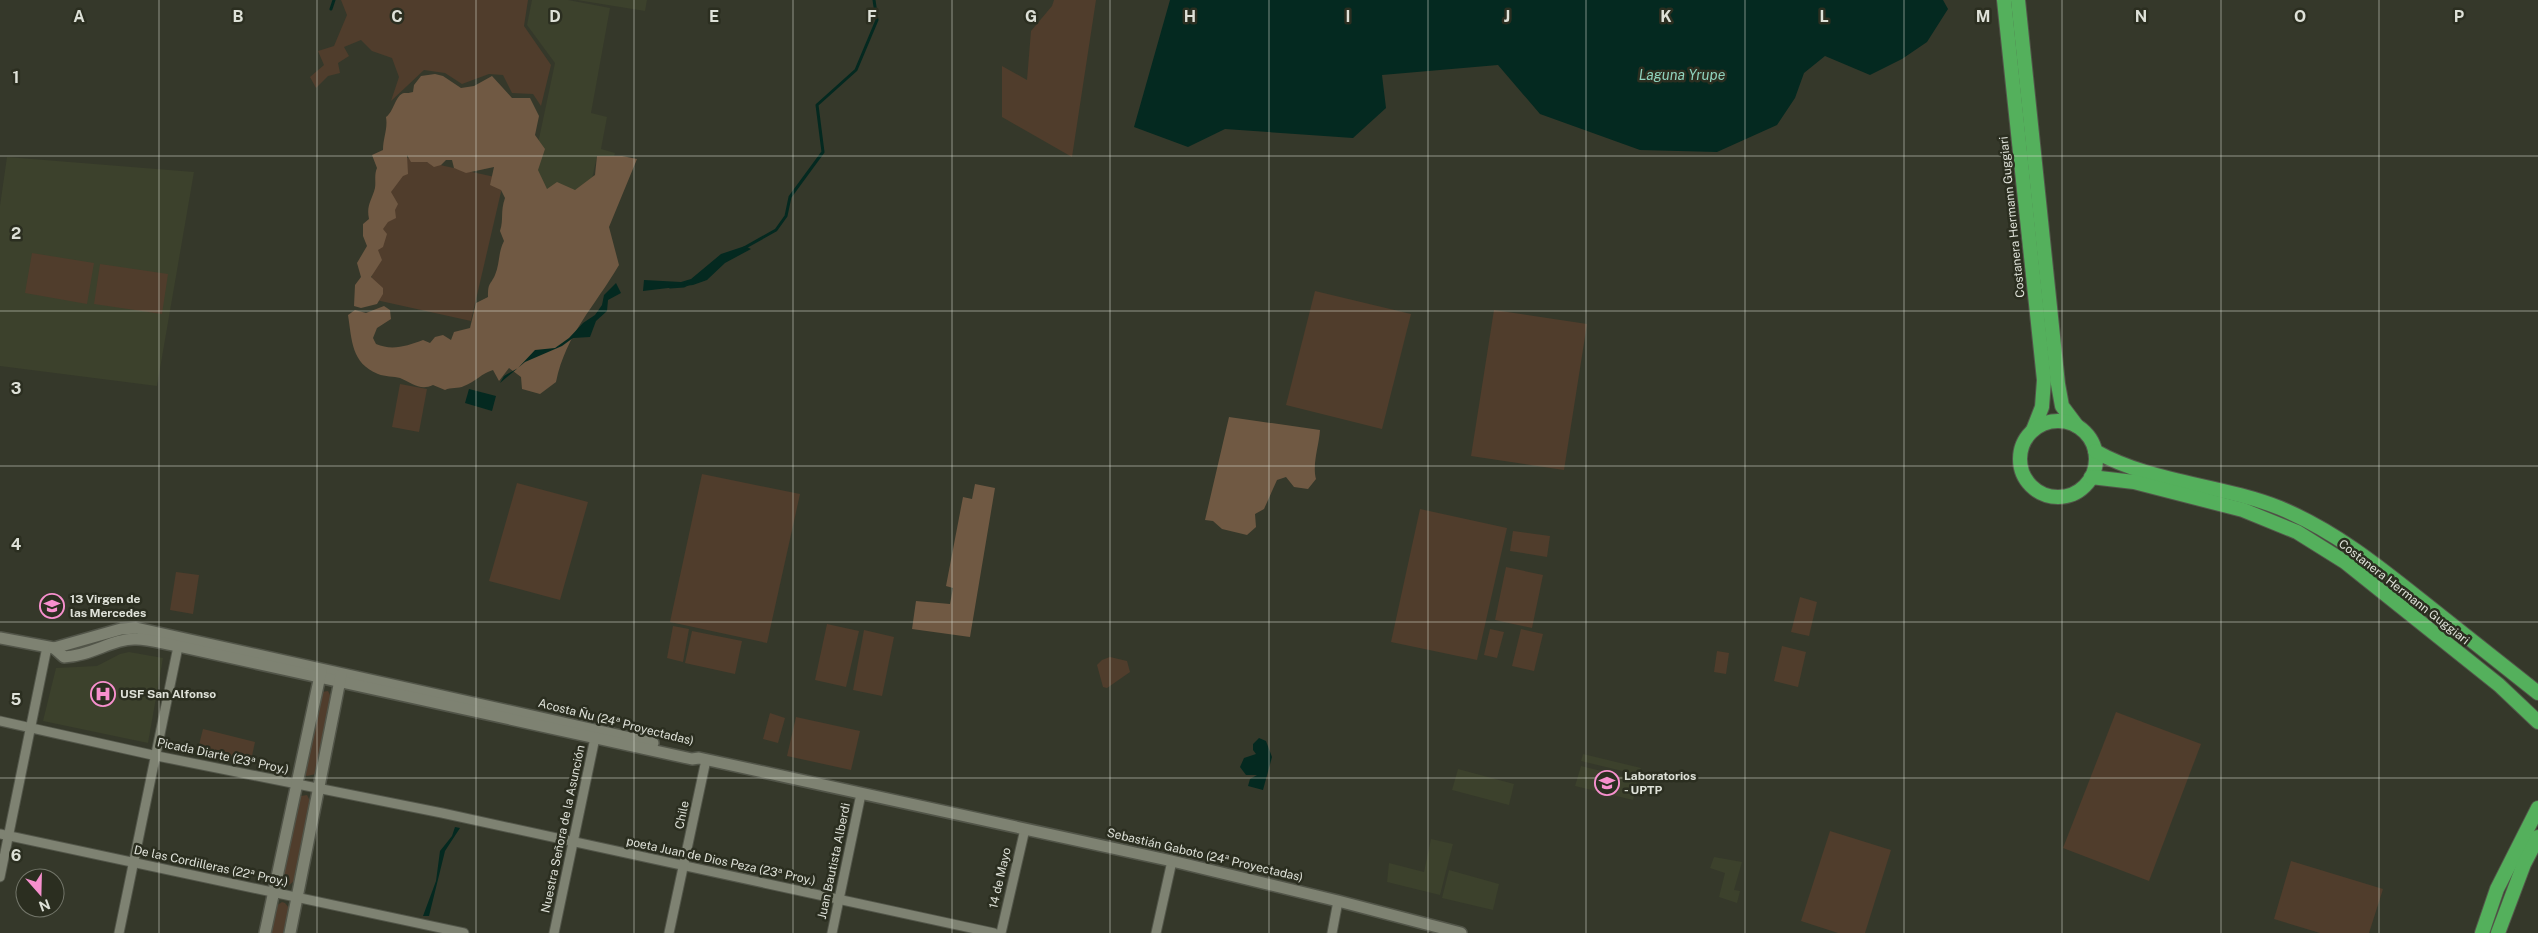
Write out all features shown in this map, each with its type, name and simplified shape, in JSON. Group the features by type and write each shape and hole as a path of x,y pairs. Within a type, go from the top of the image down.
{"highway":[{"name":"Costanera Hermann Guggiari","path":"2004,0 2044,380 2042,407 2033,430"},
{"path":"2018,0 2058,384 2062,406 2077,426"},
{"path":"2054,421 2066,422 2077,426 2086,432 2095,451 2096,460 2091,477 2084,486 2062,496 2050,496 2034,488 2023,474 2020,462 2023,445 2033,430 2043,424 2054,421"},
{"name":"Costanera Hermann Guggiari","path":"2095,451 2114,462 2235,493 2280,508 2313,524 2351,546 2538,693"},
{"name":"Costanera Hermann Guggiari","path":"2091,477 2134,482 2243,510 2297,532 2345,562 2499,685 2538,722"},
{"path":"2482,933 2497,889 2538,808"},
{"path":"2498,933 2524,864 2538,837"}],"street":[{"name":"Acosta Ñu (24ª Proyectadas)","path":"0,638 50,648 64,657 78,657 119,642 135,639 179,641 595,734 692,759 702,759"},
{"path":"119,933 157,756 179,641"},
{"path":"0,877 4,835 50,648"},
{"path":"265,933 320,672"},
{"path":"290,933 340,677"},
{"name":"Picada Diarte (23ª Proy.)","path":"0,721 157,756 442,813"},
{"name":"Nuestra Señora de la Asunción","path":"554,933 595,734"},
{"path":"702,759 861,794"},
{"name":"Chile","path":"669,933 684,865 702,759"},
{"name":"Sebastián Gaboto (24ª Proyectadas)","path":"861,794 1172,861 1461,933"},
{"name":"Juan Bautista Alberdi","path":"832,933 861,794"},
{"name":"poeta Juan de Dios Peza (23ª Proy.)","path":"442,813 994,933"},
{"name":"14 de Mayo","path":"1001,933 1025,829"},
{"name":"De las Cordilleras (22ª Proy.)","path":"4,835 297,898 416,928 464,933"},
{"path":"1156,933 1172,861"},
{"path":"1332,933 1338,901"}],"shaded area":[{"path":"341,0 528,0 524,26 551,65 541,106 533,94 512,93 503,75 489,74 462,84 445,73 424,70 391,101 399,77 392,58 372,51 361,40 344,47 349,56 338,63 340,73 328,76 316,88 310,77 324,65 318,51 334,46 347,15"},
{"path":"532,0 568,0 610,8 591,113 607,117 601,149 615,153 613,160 597,156 588,197 529,186 555,63 527,25"},
{"path":"577,0 647,0 645,11"},
{"path":"1054,0 1096,0 1072,157 1002,117 1002,66 1027,80 1031,31 1052,6"},
{"path":"435,74 443,76 461,88 474,86 492,76 512,98 530,98 539,116 535,135 545,149 538,170 547,189 557,182 575,190 595,175 597,156 622,156 637,159 609,227 619,265 574,335 567,349 556,382 540,394 522,389 521,377 509,368 499,381 493,370 459,387 445,390 433,385 420,387 400,378 381,375 369,369 362,364 354,350 348,315 355,310 366,313 384,306 390,310 391,319 377,328 373,338 376,344 394,347 405,346 423,340 430,343 435,337 443,335 451,340 454,332 470,328 476,303 488,297 489,286 497,271 504,241 500,231 505,198 501,190 490,185 494,167 466,173 454,168 452,160 446,160 441,165 434,167 427,162 411,162 407,155 408,174 403,176 391,192 398,204 395,210 396,218 388,222 383,229 387,234 383,247 378,250 382,260 371,277 383,288 383,294 377,304 361,308 354,306 355,285 361,277 357,263 367,246 363,236 363,224 369,219 369,206 375,188 377,168 372,155 383,150 386,117 401,94 413,92 414,85 421,76"},
{"path":"399,156 504,179 471,321 367,298"},
{"path":"7,157 194,172 157,386 0,366 0,206"},
{"path":"32,253 94,263 87,304 25,293"},
{"path":"100,264 168,274 162,314 94,304"},
{"path":"1315,291 1411,314 1382,429 1286,405"},
{"path":"1494,310 1587,324 1564,470 1471,456"},
{"path":"400,384 427,389 419,432 392,427"},
{"path":"1229,417 1320,430 1315,461 1316,479 1308,489 1294,487 1286,477 1277,480 1264,509 1255,514 1256,527 1247,535 1222,529 1213,521 1205,520"},
{"path":"702,474 800,494 767,643 670,622"},
{"path":"517,483 588,502 560,600 489,581"},
{"path":"975,484 995,488 970,637 912,629 916,601 950,604 953,588 946,586 963,497 972,499"},
{"path":"1420,509 1507,528 1477,660 1391,642"},
{"path":"1513,531 1550,536 1547,557 1510,551"},
{"path":"1506,567 1543,575 1532,628 1495,620"},
{"path":"176,572 199,575 193,614 170,610"},
{"path":"1800,597 1817,602 1809,636 1791,632"},
{"path":"827,624 859,631 846,687 815,680"},
{"path":"673,626 689,629 683,662 667,658"},
{"path":"1490,629 1504,632 1497,658 1484,655"},
{"path":"1521,629 1543,634 1534,671 1512,666"},
{"path":"864,630 894,637 882,696 853,690"},
{"path":"692,631 742,641 735,674 685,663"},
{"path":"1782,646 1806,652 1798,687 1774,681"},
{"path":"1717,651 1729,653 1726,674 1714,672"},
{"name":"USF San Alfonso","path":"129,652 163,658 148,743 43,721 56,668 97,666 120,654"},
{"path":"1110,657 1127,661 1130,672 1107,688 1103,687 1097,665 1102,660"},
{"path":"328,691 331,697 316,774 307,776 304,775 322,692"},
{"path":"2116,712 2201,744 2149,881 2063,848"},
{"path":"770,713 785,718 778,743 763,739"},
{"path":"796,717 860,731 851,770 787,756"},
{"path":"203,729 255,742 250,765 197,753"},
{"path":"1583,754 1641,768 1639,775 1581,761"},
{"name":"Laboratorios - UPTP","path":"1581,766 1638,780 1633,800 1575,786"},
{"path":"1458,769 1514,784 1509,805 1452,790"},
{"path":"307,795 310,801 294,881 288,886 282,883 282,879 298,798"},
{"path":"1830,831 1891,850 1865,933 1838,933 1801,921"},
{"path":"1431,839 1453,844 1440,895 1387,882 1389,863 1424,872"},
{"path":"1714,857 1742,862 1734,890 1740,891 1737,903 1719,897 1725,873 1710,868"},
{"path":"2291,861 2383,889 2369,933 2320,933 2274,919"},
{"path":"1449,870 1499,884 1493,910 1442,898"},
{"path":"282,902 289,908 283,933 271,933 276,906"}],"water":[{"name":"Laguna Yrupe","path":"1170,0 1943,0 1948,9 1927,42 1902,59 1870,75 1825,56 1804,73 1795,98 1777,125 1717,152 1640,150 1540,114 1498,65 1382,75 1386,108 1353,138 1225,129 1188,147 1134,127"},
{"path":"745,246 751,249 725,263 707,280 693,285 643,291 644,280 681,282 691,279 721,254"},
{"path":"616,283 621,293 608,300 607,311 596,321 590,337 573,338 562,346 525,362 519,367 535,350 555,348 569,338 583,323 595,315 602,305 604,295"},
{"path":"518,368 500,383 504,376"},
{"path":"469,389 496,396 492,411 465,403"},
{"path":"1259,738 1266,741 1272,757 1263,790 1248,786 1250,779 1257,775 1246,775 1240,767 1244,758 1256,754 1253,750 1253,744"},
{"path":"455,827 460,828 445,851 429,916 423,916 436,881 440,851 452,836"}],"waterway":[{"path":"331,9 334,0"},
{"path":"744,248 776,230 786,216 790,197 823,152 817,105 856,70 877,20 874,0"},
{"path":"670,287 688,284"}],"place":[{"name":"13 Virgen de las Mercedes","path":"52,606"},
{"name":"USF San Alfonso","path":"103,694"},
{"name":"Laboratorios - UPTP","path":"1607,783"}]}
